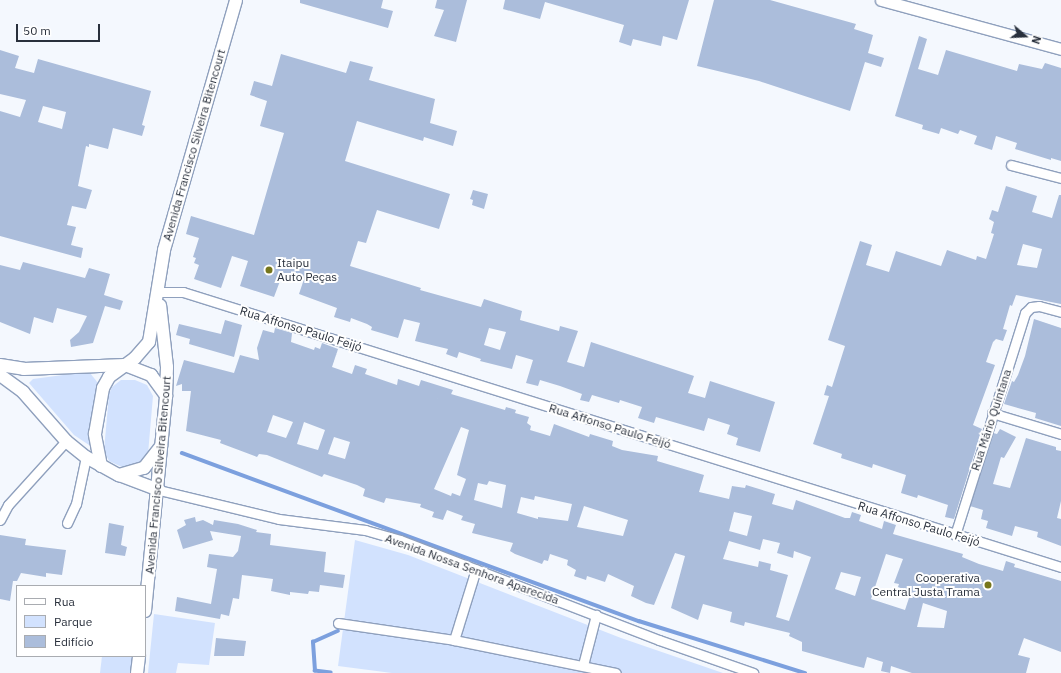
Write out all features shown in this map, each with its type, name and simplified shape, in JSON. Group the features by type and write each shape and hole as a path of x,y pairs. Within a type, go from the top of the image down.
{"main road":[{"name":"Avenida Francisco Silveira Bitencourt","path":"125,365 143,351 149,342 164,250 236,0"},
{"name":"Avenida Francisco Silveira Bitencourt","path":"146,602 159,490 166,396 166,359 158,292"},
{"path":"0,365 24,369 125,365 151,375 166,396"},
{"path":"101,466 96,446 98,405 109,377 125,365"},
{"path":"0,375 22,392 66,441 86,457 119,476 159,490"},
{"path":"119,476 144,468 162,444"},
{"path":"137,673 139,657"}],"street":[{"path":"881,0 1061,49"},
{"path":"1011,164 1061,178"},
{"name":"Rua Affonso Paulo Feijó","path":"158,292 183,292 1061,567"},
{"name":"Rua Mário Quintana","path":"955,535 992,413 1025,313 1031,307 1039,306 1061,312"},
{"path":"992,413 1061,434"},
{"path":"0,520 8,505 66,441"},
{"path":"67,523 76,504 86,457"},
{"name":"Avenida Nossa Senhora Aparecida","path":"159,490 279,519 365,530 400,540 476,570 753,673"},
{"path":"454,640 476,570"},
{"path":"583,665 596,615"},
{"path":"338,623 454,640 583,665 616,673"}],"green space":[{"path":"78,373 90,373 98,383 92,447 74,435 29,383 33,379"},
{"path":"121,380 135,380 147,385 153,396 148,454 138,466 124,468 109,461 104,451 109,394 112,387"},
{"path":"355,540 408,555 621,638 723,673 392,673 338,666"},
{"path":"154,614 215,623 209,665 178,663 176,673 148,673"},
{"path":"102,657 133,657 131,673 100,673"}],"building":[{"path":"300,0 383,0 381,8 393,11 388,28 300,3"},
{"path":"437,0 467,0 456,42 434,36 444,10 435,8"},
{"path":"505,0 689,0 677,40 663,36 661,46 633,39 631,46 619,42 624,25 545,2 540,19 503,9"},
{"path":"714,0 770,0 856,24 854,29 873,35 868,53 884,58 881,67 865,62 850,111 759,81 697,66"},
{"path":"919,36 927,39 918,69 938,75 946,50 1017,71 1019,64 1042,69 1045,63 1061,68 1061,161 1051,158 1051,160 1015,149 1017,143 996,136 992,150 974,144 977,136 960,130 958,134 941,128 939,134 922,129 923,125 895,116"},
{"path":"0,50 19,56 15,68 34,73 38,59 151,91 142,125 145,126 142,136 113,128 108,149 89,144 89,147 86,146 78,186 92,190 86,209 72,206 67,225 76,227 71,245 83,248 81,258 0,236 0,111 20,117 26,100 0,94","holes":["43,106 66,112 62,129 38,122"]},
{"path":"281,54 346,73 350,61 373,67 369,80 435,99 430,123 457,131 453,146 424,137 423,141 357,121 345,161 450,194 439,229 377,210 366,243 358,241 350,266 421,288 420,290 481,307 484,299 522,311 520,320 559,331 560,326 578,331 567,362 584,367 591,342 694,376 688,393 705,398 710,381 775,402 760,452 736,445 738,438 727,434 730,425 708,418 704,431 656,417 654,423 638,418 642,407 620,400 619,403 592,395 589,402 580,400 582,394 560,386 540,380 538,386 526,383 533,360 516,355 512,369 480,361 481,359 459,352 457,358 446,354 448,349 415,341 420,323 404,319 398,338 371,330 372,327 367,324 351,318 350,322 334,317 337,308 299,294 304,279 283,273 274,297 240,286 248,261 232,256 221,288 194,279 199,265 194,263 196,258 193,257 199,238 186,234 191,216 254,235 284,133 260,126 267,101 250,95 254,81 272,86","holes":["489,328 506,332 500,350 484,345"]},
{"path":"1006,186 1037,196 1032,212 1052,218 1059,195 1061,195 1061,304 1016,295 1012,306 1010,305 1003,329 1007,330 1003,341 996,339 993,342 986,362 995,365 973,425 982,429 954,519 945,517 948,505 918,495 917,498 901,493 906,475 873,464 872,468 841,458 842,454 813,444 829,396 824,395 827,385 832,387 845,346 828,340 860,241 872,245 866,265 889,272 896,251 941,266 947,250 976,260 977,256 986,259 994,234 991,233 994,222 989,219 992,210 998,212","holes":["1023,244 1042,249 1037,268 1017,265"]},
{"path":"473,190 488,194 484,209 472,205 473,200 470,199"},
{"path":"23,262 85,278 89,268 110,274 104,295 123,301 120,310 105,306 93,343 71,347 70,340 79,332 87,316 57,308 53,323 34,317 30,334 0,322 0,265 20,270"},
{"path":"1034,319 1061,328 1061,426 1035,418 1036,413 1004,404 1012,381 1014,382 1018,375 1025,356"},
{"path":"225,320 242,325 234,357 189,344 190,339 176,335 179,324 221,334"},
{"path":"275,328 292,333 291,342 314,350 315,347 320,349 322,343 338,349 332,367 352,374 355,365 367,369 365,374 397,385 398,379 419,386 421,380 453,390 451,394 505,410 506,407 516,410 515,413 529,417 527,423 531,426 530,430 550,436 554,424 589,437 590,434 613,441 612,446 622,450 658,456 657,461 704,475 699,492 729,499 732,486 745,488 746,485 775,494 772,504 793,510 796,500 845,518 850,518 852,512 861,515 859,521 882,529 884,521 896,525 893,534 963,554 962,557 979,564 1003,571 1006,561 1015,564 1014,567 1061,581 1061,652 1024,638 1018,655 1030,658 1026,673 912,673 891,666 890,673 881,671 883,662 867,657 864,668 852,665 802,651 802,642 789,636 790,633 745,622 744,626 730,622 732,612 703,604 698,620 671,608 685,556 675,553 654,605 646,603 631,596 634,586 608,574 605,582 587,576 586,580 574,576 576,570 567,565 568,560 550,554 548,561 544,560 542,564 515,554 510,551 513,543 472,533 475,524 461,520 463,516 447,510 443,520 432,517 434,512 420,507 421,504 386,498 384,503 363,496 365,489 357,485 324,474 322,477 267,455 259,454 257,457 220,443 221,440 186,431 191,391 182,391 182,384 176,386 184,360 234,373 240,355 259,360 257,348 263,330 274,333","holes":["273,415 293,422 286,438 267,432","304,422 325,430 318,450 297,444","461,427 469,430 457,475 466,479 460,496 452,493 451,496 434,489","334,437 350,442 345,459 328,454","489,481 506,485 502,508 474,500 478,483 487,485","535,496 572,504 568,521 538,517 538,519 517,513 521,497 534,500","584,506 628,520 623,536 577,527","734,512 752,516 747,536 729,531","763,539 780,543 777,553 793,558 794,551 811,557 789,621 776,617 788,575 770,570 771,564 759,561 758,567 723,559 729,541 760,550","886,554 903,559 894,583 899,584 898,587 911,592 905,610 871,599","841,572 861,577 855,596 835,589","923,603 947,611 944,628 917,627"]},
{"path":"1000,429 1016,437 1004,458 1001,457 993,484 1010,488 1026,438 1056,447 1056,450 1061,451 1061,501 1057,518 1061,519 1061,546 1037,537 1038,532 1015,526 1012,536 986,528 988,521 981,519 983,510 970,506 993,433 997,434"},
{"path":"195,517 196,522 203,520 213,525 214,520 238,524 257,530 256,532 271,534 270,545 326,552 324,572 345,575 343,588 320,585 319,592 309,591 308,594 290,592 290,595 271,591 273,579 242,575 239,599 233,598 229,616 221,614 220,619 175,611 177,597 211,604 217,569 207,567 209,554 233,557 238,551 241,536 210,531 213,540 183,549 177,530 186,525 184,520"},
{"path":"109,523 124,526 121,545 127,547 125,556 105,553"},
{"path":"0,535 26,539 25,545 66,550 62,575 46,573 46,577 21,573 17,581 13,581 10,601 0,599"},
{"path":"216,638 246,641 244,656 214,656"}],"waterway":[{"path":"182,453 639,621 805,673"},
{"path":"331,673 315,671 313,642 338,631"}],"place":[{"name":"Itaipu Auto Peças","path":"269,270"},
{"name":"Cooperativa Central Justa Trama","path":"988,585"}]}
